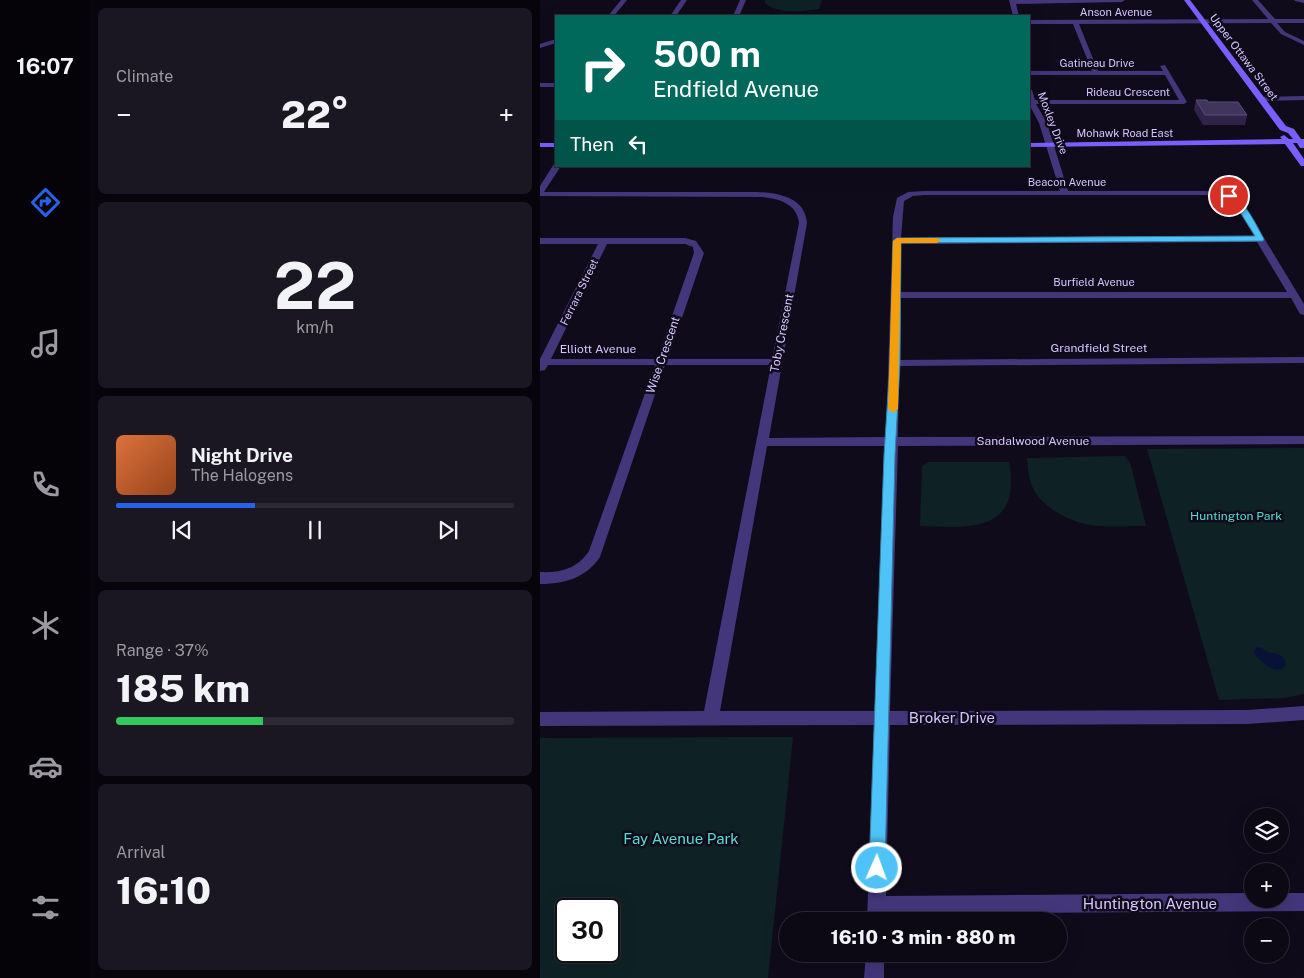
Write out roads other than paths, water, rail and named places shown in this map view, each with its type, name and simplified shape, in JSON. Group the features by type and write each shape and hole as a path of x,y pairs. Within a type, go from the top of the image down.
{"main road":[{"name":"Upper Ottawa Street","path":"1187,0 1283,128 1291,131 1303,144"},
{"name":"Upper Ottawa Street","path":"1283,128 1280,131 1304,164"},
{"name":"Mohawk Road East","path":"1030,145 1303,144"},
{"path":"540,145 555,145"}],"street":[{"path":"612,15 624,0"},
{"path":"674,15 684,0"},
{"path":"736,15 743,0"},
{"path":"1016,15 1013,1 1122,0"},
{"path":"1255,0 1287,36 1304,43"},
{"path":"1297,0 1304,1"},
{"name":"Anson Avenue","path":"1030,22 1304,21"},
{"path":"1075,22 1096,73"},
{"path":"1138,22 1142,30"},
{"path":"542,45 555,41"},
{"path":"542,45 555,49"},
{"name":"Gatineau Drive","path":"1030,73 1165,70"},
{"name":"Rideau Crescent","path":"1032,102 1184,102 1165,70"},
{"path":"540,85 555,85"},
{"name":"Moxley Drive","path":"1030,94 1043,123 1065,193"},
{"path":"1261,98 1304,98"},
{"path":"540,193 557,167"},
{"name":"Toby Crescent","path":"540,193 756,194 781,198 794,204 803,214 803,224 711,718"},
{"name":"Beacon Avenue","path":"897,241 898,204 906,196 922,193 1206,193 1228,196 1238,202 1260,239"},
{"path":"876,912 895,363 897,241 1260,239 1304,312"},
{"name":"Wise Crescent","path":"540,241 685,242 697,246 699,253 592,558 578,572 553,579 540,578"},
{"name":"Ferrara Street","path":"541,365 604,241"},
{"name":"Burfield Avenue","path":"896,296 1293,294"},
{"name":"Grandfield Street","path":"895,363 1304,360"},
{"name":"Elliott Avenue","path":"541,365 776,362"},
{"name":"Sandalwood Avenue","path":"762,442 1304,440"},
{"name":"Broker Drive","path":"540,719 1247,717 1304,713"},
{"name":"Huntington Avenue","path":"915,912 1304,902"},
{"path":"874,978 875,962"}],"water":[{"path":"1257,647 1281,655 1286,663 1284,668 1278,670 1264,664 1254,654 1254,650"}],"park label":[{"name":"Huntington Park","path":"1236,516"},
{"name":"Fay Avenue Park","path":"681,838"}]}
